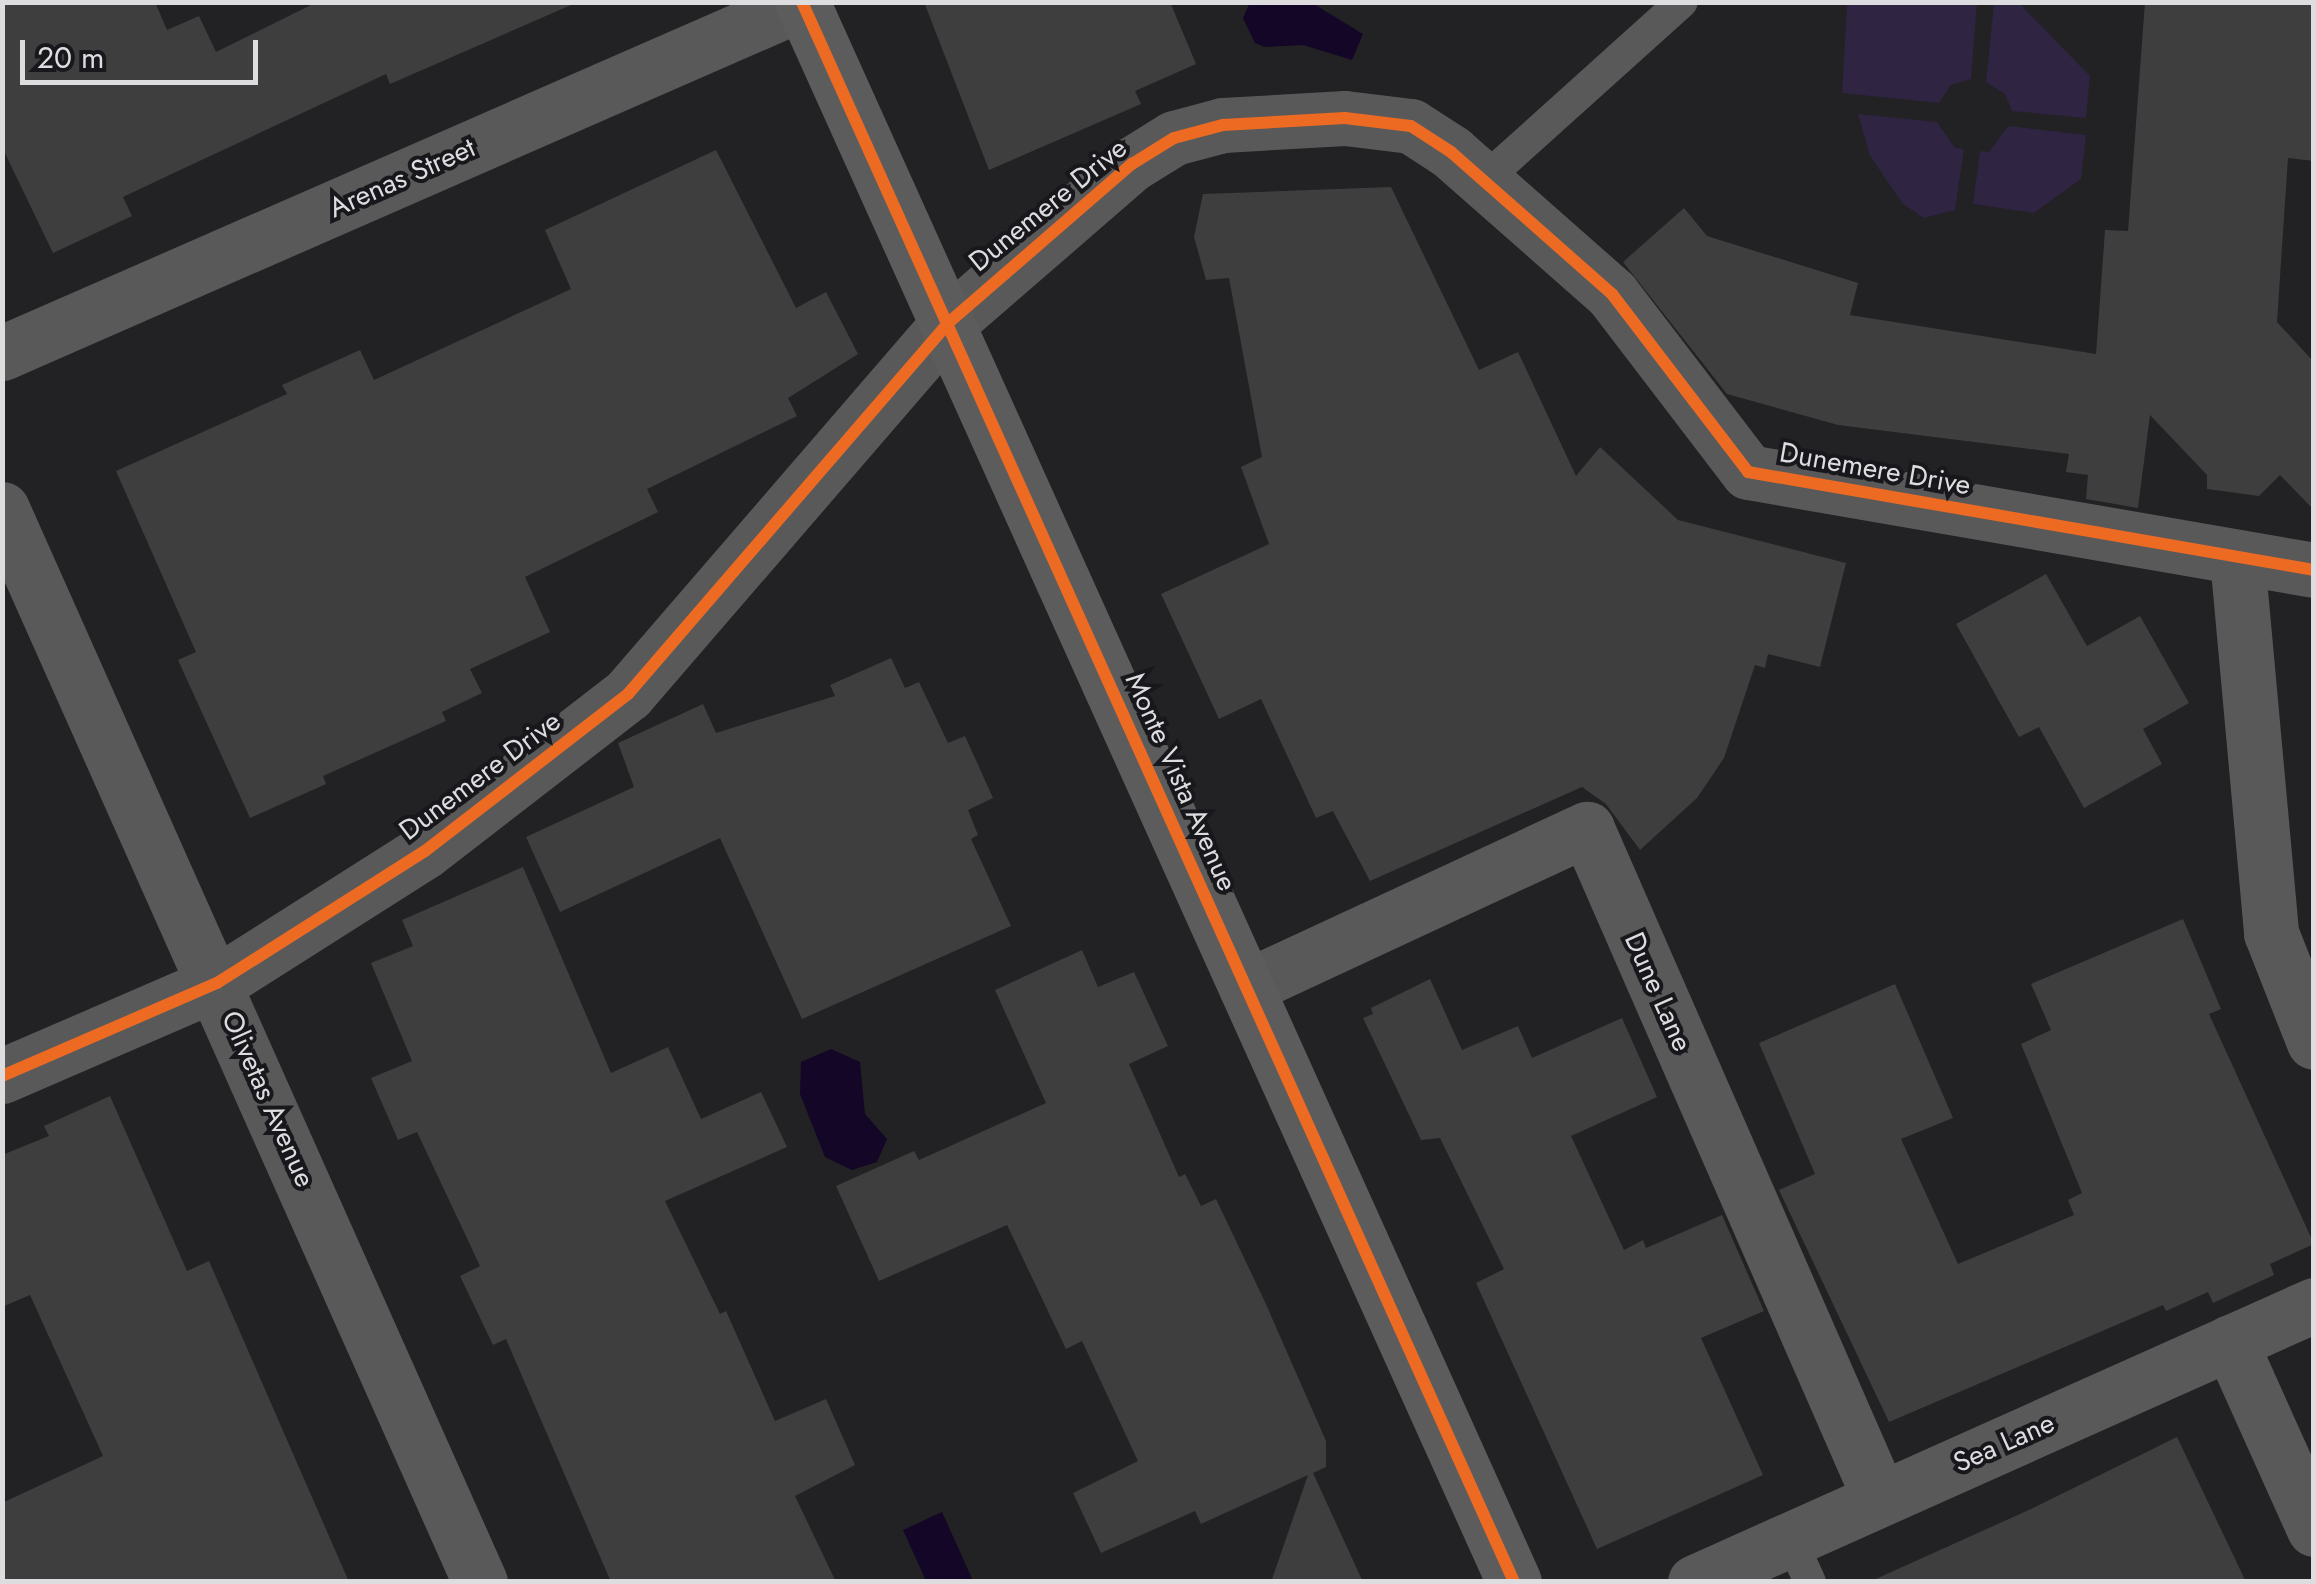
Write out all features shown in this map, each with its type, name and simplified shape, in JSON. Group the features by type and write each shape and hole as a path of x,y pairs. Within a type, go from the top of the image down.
{"street":[{"name":"Monte Vista Avenue","path":"802,3 1514,1582"},
{"name":"Arenas Street","path":"2,353 802,3"},
{"name":"Dunemere Drive","path":"2,1076 217,984 425,850 628,694 947,324 1132,164 1190,134 1223,126 1344,118 1411,126 1484,180 1612,294 1748,472 2314,570"},
{"name":"Olivetas Avenue","path":"2,509 217,984 480,1582"},
{"path":"2237,558 2271,933 2314,1042"},
{"name":"Dune Lane","path":"1246,987 1587,829 1880,1499"},
{"name":"Sea Lane","path":"1695,1582 1800,1560 1880,1499 2314,1305"},
{"path":"2230,1342 2314,1529"}],"lane":[{"path":"1484,180 1682,2"}],"shaded area":[{"path":"1250,2 1312,3 1363,34 1352,60 1303,45 1265,47 1255,43 1243,18"},
{"path":"1847,3 1977,3 1971,79 1951,85 1939,103 1842,93"},
{"path":"1994,3 2019,3 2090,76 2086,118 2012,111 2005,94 1986,82"},
{"path":"1858,114 1937,122 1955,148 1964,149 1955,210 1924,218 1903,204 1870,156"},
{"path":"2008,126 2086,135 2081,179 2034,213 1973,204 1980,151 1989,152"},
{"path":"831,1049 860,1062 865,1114 887,1139 877,1162 852,1170 825,1157 800,1094 801,1062"},
{"path":"942,1512 973,1581 926,1581 903,1530"}],"building":[{"path":"2,2 155,2 167,30 199,16 216,52 317,2 578,2 390,84 386,74 123,197 132,216 53,253 2,147"},
{"path":"924,2 1170,2 1196,64 1135,91 1141,104 989,170"},
{"path":"2145,2 2314,2 2314,161 2288,158 2277,322 2314,362 2314,510 2280,475 2259,496 2207,489 2207,475 2150,415 2138,508 2086,499 2088,475 2066,472 2069,454 1838,425 1727,394 1623,262 1684,208 1707,236 1858,283 1850,315 2096,354 2105,230 2128,231"},
{"path":"716,150 796,308 826,292 858,354 788,398 797,416 647,489 658,512 525,577 550,632 470,669 482,693 442,712 446,721 323,776 326,784 250,818 178,660 196,652 116,471 287,394 282,385 360,350 374,380 571,289 545,230"},
{"path":"1391,187 1479,370 1518,352 1576,476 1600,447 1678,520 1846,563 1820,667 1768,654 1765,668 1755,665 1724,758 1697,798 1640,850 1606,804 1582,787 1370,881 1333,811 1316,818 1261,699 1219,719 1161,594 1269,544 1241,467 1262,457 1229,278 1206,280 1194,237 1203,194"},
{"path":"2046,574 2087,646 2140,616 2189,703 2143,729 2162,764 2084,808 2039,727 2019,737 1956,624"},
{"path":"891,658 905,688 919,682 948,743 965,736 993,798 968,810 978,835 971,839 1011,926 802,1019 720,838 560,912 526,837 634,787 618,743 703,704 716,733 835,696 830,685"},
{"path":"523,867 611,1073 668,1047 701,1119 761,1092 787,1147 665,1201 720,1314 726,1311 775,1421 826,1399 855,1465 795,1496 836,1582 611,1582 506,1339 493,1345 460,1276 480,1266 417,1132 398,1140 371,1078 412,1061 371,963 413,946 402,920"},
{"path":"2183,919 2221,1009 2209,1014 2314,1244 2270,1264 2274,1275 2213,1303 2208,1292 2166,1311 2163,1305 1889,1422 1779,1190 1815,1174 1759,1043 1895,984 1953,1118 1901,1139 1958,1264 2074,1215 2068,1200 2082,1193 2021,1044 2051,1030 2031,984"},
{"path":"1082,950 1098,987 1134,972 1168,1046 1129,1064 1179,1177 1185,1174 1201,1206 1216,1199 1265,1302 1326,1441 1326,1467 1313,1473 1363,1582 1271,1582 1308,1475 1201,1524 1195,1511 1101,1553 1073,1493 1138,1461 1082,1341 1066,1349 1007,1225 879,1281 836,1186 914,1151 919,1160 1046,1103 995,990"},
{"path":"1430,979 1462,1050 1518,1026 1532,1058 1622,1018 1657,1097 1571,1136 1624,1250 1643,1240 1646,1248 1722,1215 1764,1311 1701,1338 1763,1475 1597,1549 1476,1283 1504,1269 1440,1138 1421,1140 1363,1018 1373,1014 1371,1008"},
{"path":"110,1096 187,1271 209,1261 349,1582 2,1582 2,1503 103,1456 30,1295 2,1307 2,1155 49,1136 44,1126"},
{"path":"2177,1437 2246,1582 1869,1582 2031,1509"}],"cycle path":[{"path":"802,2 1514,1582"},
{"path":"2,1076 217,983 425,851 628,694 947,324 1132,164 1174,138 1223,125 1345,118 1411,126 1451,152 1612,294 1748,472 2314,570"}]}
